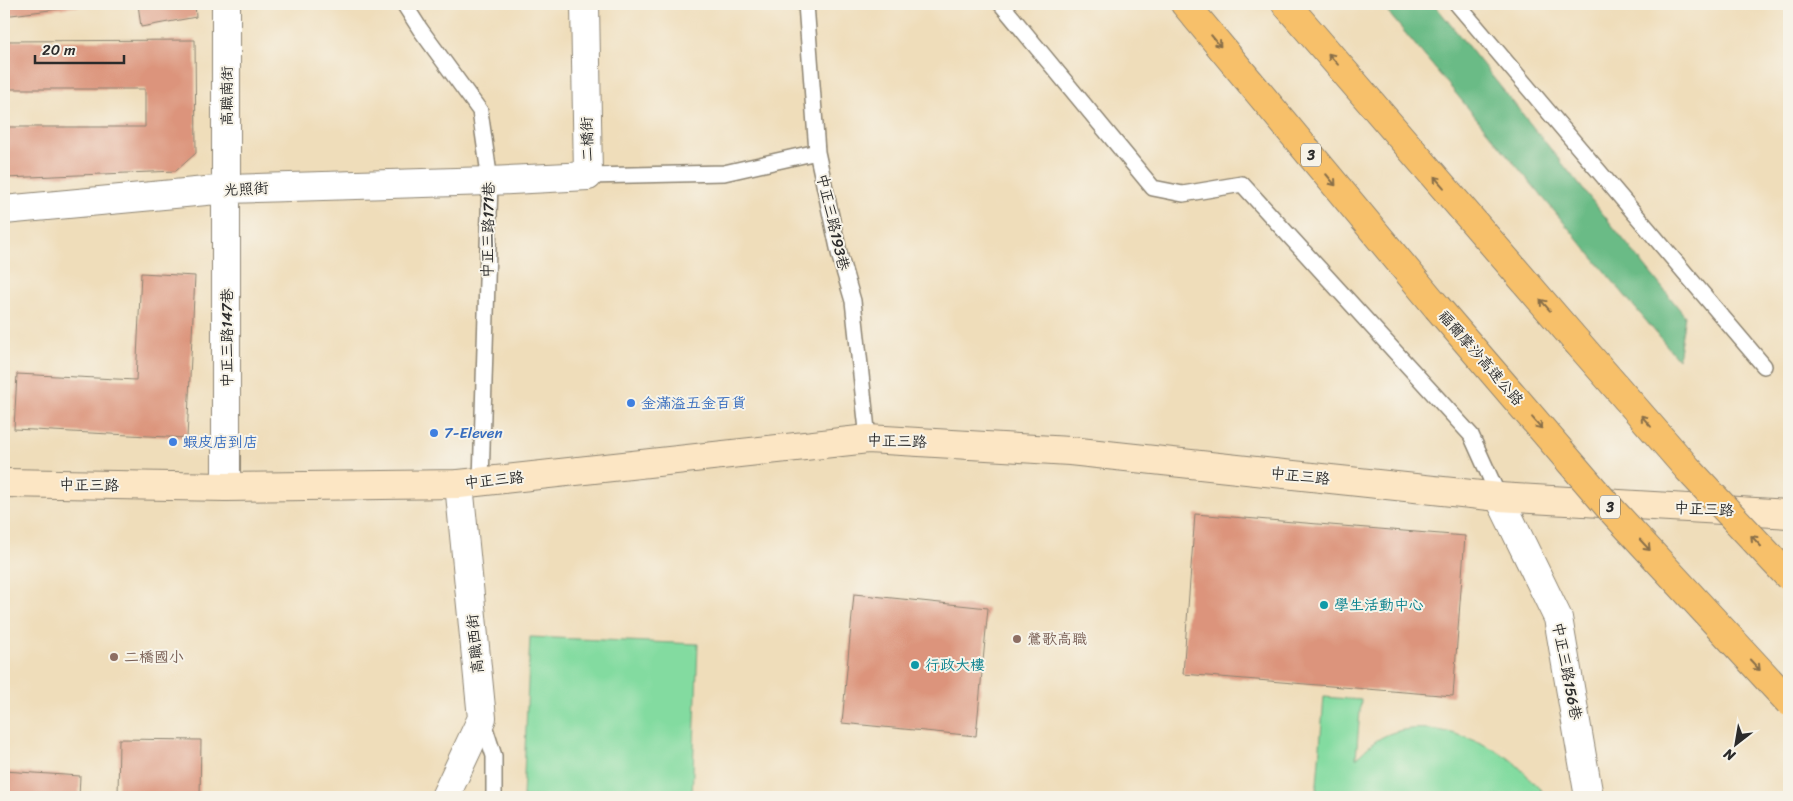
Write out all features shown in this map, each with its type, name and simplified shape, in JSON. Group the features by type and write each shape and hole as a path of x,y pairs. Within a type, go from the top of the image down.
{"highway":[{"name":"福爾摩沙高速公路","path":"1185,4 1437,307 1607,505 1789,702"},
{"path":"1286,4 1688,469 1789,577"}],"street":[{"name":"高職南街","path":"226,4 227,189"},
{"name":"二橋街","path":"490,181 588,176 584,4"},
{"name":"光照街","path":"4,210 227,189 490,181"},
{"name":"中正三路147巷","path":"226,487 227,189"},
{"name":"中正三路","path":"4,483 226,487 470,483 868,439 1070,451 1499,497 1789,514"},
{"name":"高職西街","path":"470,483 482,718"},
{"name":"中正三路156巷","path":"1499,497 1558,618 1589,797"},
{"path":"445,797 482,718"}],"lane":[{"name":"中正三路171巷","path":"404,4 480,112 490,181 470,483"},
{"name":"中正三路193巷","path":"806,4 818,152 840,257 853,301 868,439"},
{"path":"1001,4 1153,188 1183,194 1242,184 1471,435 1499,497"},
{"path":"1457,4 1764,366"},
{"path":"588,176 724,173 818,152"},
{"path":"482,718 494,756 494,797"}],"green space":[{"path":"1381,4 1434,4 1685,316 1678,359"},
{"path":"530,637 698,644 692,797 523,797"},
{"path":"1324,697 1361,700 1356,758 1373,743 1388,734 1422,729 1440,731 1476,741 1507,757 1543,792 1545,797 1316,797"}],"building":[{"path":"4,4 87,4 88,5 4,16"},
{"path":"138,4 195,4 196,17 141,27"},
{"path":"195,40 196,153 176,171 5,178 6,127 145,127 145,89 4,89 4,41"},
{"path":"141,273 195,276 187,438 14,429 17,374 136,380"},
{"name":"學生活動中心","path":"1195,514 1465,536 1453,696 1183,674"},
{"name":"行政大樓","path":"854,594 988,608 976,736 842,723"},
{"path":"119,739 201,740 200,797 118,797"},
{"path":"4,771 80,776 79,797 4,797"}],"place":[{"name":"金滿溢五金百貨","path":"631,403"},
{"name":"7-Eleven","path":"434,433"},
{"name":"蝦皮店到店","path":"173,442"},
{"name":"學生活動中心","path":"1324,605"},
{"name":"鶯歌高職","path":"1017,639"},
{"name":"二橋國小","path":"114,657"},
{"name":"行政大樓","path":"915,665"}]}
